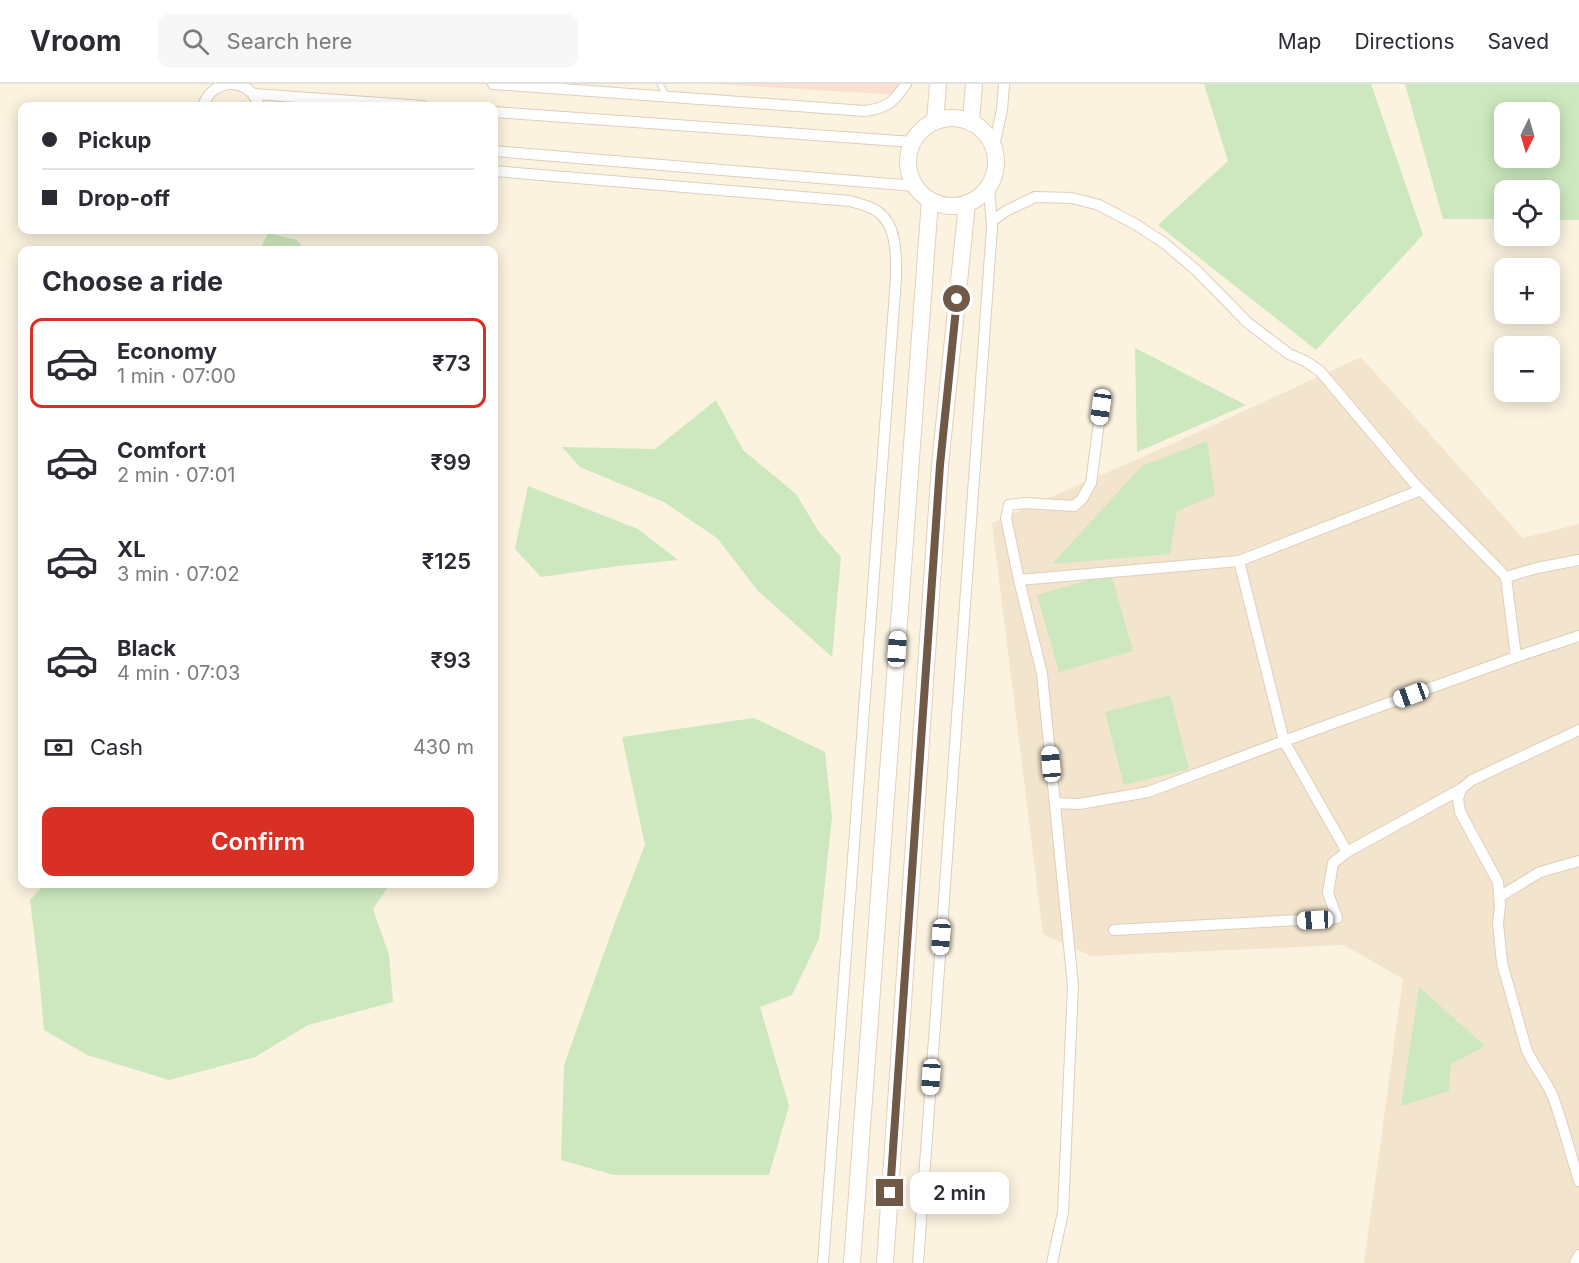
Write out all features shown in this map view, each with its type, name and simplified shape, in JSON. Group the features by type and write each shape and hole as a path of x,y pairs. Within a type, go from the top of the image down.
{"street":[{"path":"204,102 211,91 227,84 244,86 254,94 257,102"},
{"path":"494,84 865,111 880,109 896,100 906,84"},
{"path":"935,122 938,84"},
{"path":"971,123 974,84"},
{"path":"994,146 1002,110 1004,84"},
{"path":"254,94 336,102"},
{"path":"498,112 913,142"},
{"path":"949,118 963,119 987,134 994,146 997,160 995,174 989,187 980,197 967,204 953,206 938,204 930,200 915,186 909,171 908,156 913,142 922,130 935,122 949,118"},
{"path":"498,151 915,186"},
{"path":"498,171 850,201 867,206 884,217 894,239 896,278 823,1263"},
{"path":"918,1263 992,221 989,187"},
{"path":"992,221 1006,211 1035,197 1071,198 1099,205 1136,224 1164,243 1196,270 1248,323 1289,354 1320,371 1421,490 1506,577 1516,657"},
{"path":"852,1263 930,200"},
{"path":"885,1263 940,465 967,204"},
{"path":"1052,1263 1063,1212 1073,986 1042,674 1006,518 1009,505 1025,503 1074,506 1082,499 1091,483 1101,407"},
{"path":"1019,580 1239,561 1421,490"},
{"path":"1506,577 1579,560"},
{"path":"1239,561 1284,741 1347,852"},
{"path":"1055,803 1079,804 1148,792 1579,636"},
{"path":"1114,930 1337,918 1328,893 1333,863 1347,852 1461,789 1472,780 1579,730"},
{"path":"1461,789 1458,799 1460,812 1498,882 1498,923 1502,963 1526,1048 1553,1096 1579,1181"},
{"path":"1499,897 1540,872 1579,861"},
{"path":"1575,1263 1579,1255"}],"lane":[{"path":"660,84 666,97"}],"shaded area":[{"path":"717,84 898,84 898,95"},
{"path":"1361,357 1523,538 1579,524 1579,1263 1364,1263 1403,979 1344,945 1091,956 1043,934 992,523 1172,444"}],"green space":[{"path":"1204,84 1371,84 1423,235 1316,350 1158,225 1228,161"},
{"path":"1405,84 1579,84 1579,220 1560,220 1560,180 1494,180 1494,219 1443,219"},
{"path":"268,234 272,234 297,240 302,246 262,246"},
{"path":"1135,348 1246,405 1137,452"},
{"path":"716,400 743,450 796,494 819,532 841,557 832,657 758,591 717,538 664,502 580,467 562,447 655,449"},
{"path":"1207,441 1215,495 1177,511 1170,554 1052,564 1142,466"},
{"path":"528,486 638,529 678,560 541,577 515,549"},
{"path":"1111,574 1133,651 1059,672 1037,595"},
{"path":"1170,695 1189,769 1124,785 1105,712"},
{"path":"754,718 825,752 832,817 819,939 792,995 760,1007 789,1106 769,1175 614,1175 561,1160 564,1065 645,845 622,737"},
{"path":"41,888 387,888 373,909 389,955 393,1002 308,1025 255,1057 169,1080 87,1055 44,1030 30,900"},
{"path":"1419,987 1485,1046 1451,1064 1449,1091 1401,1106"}],"route":[{"path":"890,1193 940,465 957,299"}]}
